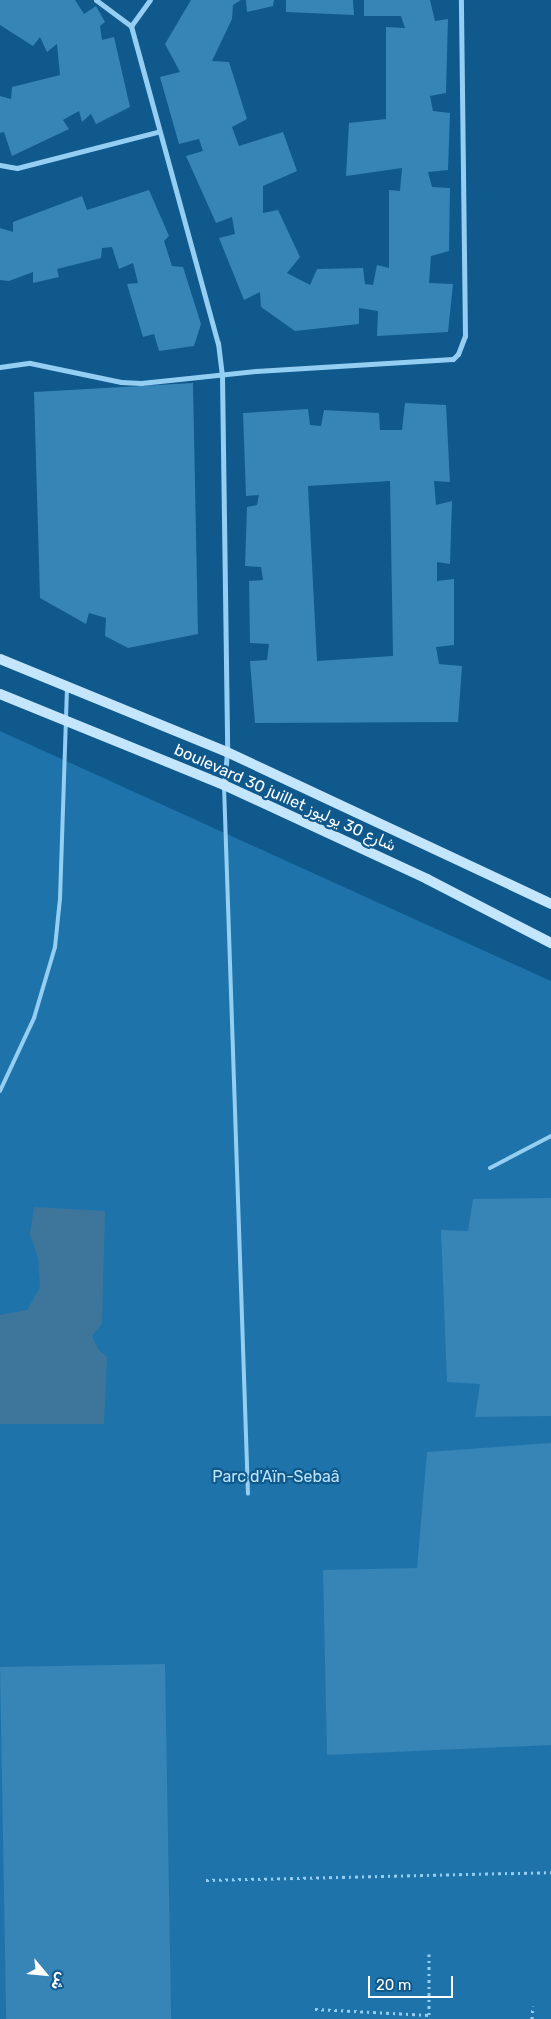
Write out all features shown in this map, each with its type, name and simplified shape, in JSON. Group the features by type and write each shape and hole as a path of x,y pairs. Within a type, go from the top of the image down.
{"street":[{"path":"96,0 131,26 158,132 211,309 222,376 227,752 224,785"},
{"path":"131,26 150,0"},
{"path":"0,366 30,363 121,382 141,383 443,362 458,354 465,336 461,0"},
{"path":"0,164 17,168 158,132"},
{"name":"boulevard 30 juillet شارع 30 يوليوز","path":"0,658 227,752 549,903"},
{"name":"boulevard 30 juillet شارع 30 يوليوز","path":"0,694 224,785 427,879 551,943"}],"lane":[{"path":"0,1092 34,1018 56,947 60,899 67,685"},
{"path":"224,785 248,1494"},
{"path":"490,1168 551,1136"}],"path":[{"path":"206,1880 551,1872"},
{"path":"315,2009 429,2017 429,1954"},
{"path":"532,2019 533,2006"}],"green space":[{"name":"Parc d'Aïn-Sebaâ","path":"0,731 551,981 551,2019 0,2019"}],"shaded area":[{"path":"34,1207 105,1211 102,1323 92,1336 98,1349 107,1357 104,1424 0,1424 0,1315 27,1310 40,1288 38,1258 30,1234"}],"building":[{"path":"0,0 75,0 84,14 96,6 105,22 100,26 102,40 114,37 130,107 96,124 91,114 82,122 79,111 63,120 69,129 12,156 4,132 0,133 0,96 11,99 12,87 60,75 57,44 47,52 40,37 33,46 0,25"},
{"path":"191,0 241,0 233,5 232,19 212,61 229,62 247,119 232,127 239,146 283,132 297,171 263,186 263,213 278,210 300,257 287,273 310,285 317,269 363,268 365,284 373,285 377,265 389,268 389,190 400,191 402,168 346,176 349,123 386,119 386,27 405,28 401,16 364,16 364,0 430,0 435,21 448,19 446,93 430,96 433,111 450,113 448,170 428,172 432,187 450,188 449,251 431,256 429,283 453,284 448,332 377,336 378,311 359,308 359,324 295,331 261,307 260,292 244,300 219,238 235,234 232,217 216,223 186,156 203,151 199,139 179,144 160,77 180,72 165,44"},
{"path":"246,0 274,0 273,6 247,12"},
{"path":"286,0 353,0 354,15 286,12"},
{"path":"149,190 169,236 164,241 172,266 183,267 201,324 194,346 159,351 154,334 143,337 127,284 138,283 133,263 119,269 112,247 102,248 101,258 57,269 59,277 33,283 33,272 9,281 0,280 0,228 13,232 13,222 82,196 87,210"},
{"path":"193,383 198,634 128,648 105,636 106,618 89,613 86,624 40,598 34,392"},
{"path":"405,403 446,405 450,482 434,481 436,505 452,501 450,564 437,562 437,581 454,579 454,645 436,647 439,664 462,666 458,722 255,723 250,661 267,660 269,644 250,643 249,581 263,580 261,567 245,566 247,507 257,505 259,495 246,496 243,413 308,409 310,425 321,426 324,410 379,413 380,430 402,430","holes":["390,481 393,656 317,661 308,486"]},
{"path":"551,1198 551,1416 475,1417 480,1384 447,1382 441,1230 468,1231 473,1199"},
{"path":"551,1443 551,1745 327,1755 323,1570 417,1568 427,1452"},
{"path":"165,1664 171,2019 6,2019 0,1667"}]}
